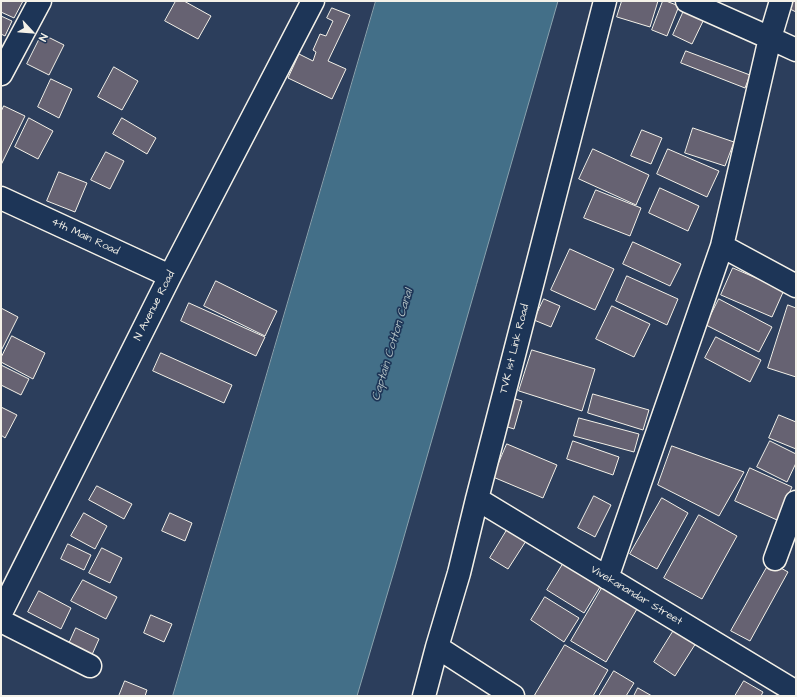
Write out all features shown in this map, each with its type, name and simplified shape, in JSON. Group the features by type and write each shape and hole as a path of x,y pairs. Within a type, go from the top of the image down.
{"street":[{"path":"1,74 40,1"},
{"name":"N Avenue Road","path":"1,613 170,276 313,1"},
{"name":"TVK 1st Link Road","path":"424,696 459,573 605,1"},
{"path":"687,1 796,50"},
{"path":"607,578 722,246 770,38 781,1"},
{"name":"4th Main Road","path":"1,198 170,276"},
{"path":"722,246 796,286"},
{"name":"Vivekanandar Street","path":"477,499 796,692"},
{"path":"775,559 796,502"},
{"path":"1,622 90,666"},
{"path":"437,647 513,696"}],"water":[{"name":"Captain Cotton Canal","path":"376,1 558,1 357,696 173,696"}],"building":[{"path":"1,1 23,1 14,18 1,12"},
{"path":"176,1 184,1 211,16 198,39 165,21"},
{"path":"622,1 658,1 650,27 617,17"},
{"path":"663,1 679,6 667,36 652,30"},
{"path":"788,1 796,1 796,12 786,7"},
{"path":"686,6 706,15 692,44 673,35"},
{"path":"332,8 350,15 328,61 346,69 332,99 288,78 299,54 313,61 316,52 313,50 320,34 326,36 333,21 327,18"},
{"path":"1,16 12,21 5,36 1,34"},
{"path":"42,34 64,45 49,75 27,64"},
{"path":"686,51 750,75 745,88 681,63"},
{"path":"114,67 138,81 122,110 98,97"},
{"path":"51,79 72,89 59,118 38,107"},
{"path":"4,106 25,116 1,165 1,112"},
{"path":"29,118 53,131 38,159 15,147"},
{"path":"122,118 156,138 147,154 113,134"},
{"path":"693,128 734,142 725,166 685,153"},
{"path":"642,130 662,138 651,164 631,156"},
{"path":"593,149 649,175 636,205 579,179"},
{"path":"668,149 719,171 707,197 657,174"},
{"path":"106,152 124,161 110,189 91,180"},
{"path":"59,172 87,183 75,212 47,201"},
{"path":"660,188 699,206 688,231 649,213"},
{"path":"596,190 641,208 630,236 584,218"},
{"path":"633,242 681,264 670,286 623,264"},
{"path":"570,249 614,269 595,310 551,290"},
{"path":"733,268 784,290 772,317 721,295"},
{"path":"627,276 678,299 667,325 616,301"},
{"path":"216,281 277,311 265,336 204,306"},
{"path":"544,299 560,306 551,327 534,320"},
{"path":"719,299 772,327 759,352 706,325"},
{"path":"189,303 265,337 256,356 181,321"},
{"path":"788,305 796,308 796,377 768,368"},
{"path":"612,306 650,324 634,357 596,339"},
{"path":"1,308 18,317 1,351"},
{"path":"12,336 45,353 33,379 1,362 1,358"},
{"path":"716,337 761,360 750,382 705,358"},
{"path":"532,350 595,369 582,411 519,391"},
{"path":"161,353 232,385 224,403 153,371"},
{"path":"1,365 29,379 21,395 1,385"},
{"path":"593,394 649,410 643,430 588,413"},
{"path":"509,397 522,401 514,429 501,425"},
{"path":"1,407 17,415 5,438 1,435"},
{"path":"779,415 796,422 796,449 769,438"},
{"path":"579,418 639,434 634,452 574,436"},
{"path":"573,441 619,457 613,475 567,459"},
{"path":"770,441 796,454 796,463 787,482 757,467"},
{"path":"507,444 557,465 543,498 493,477"},
{"path":"672,446 744,472 719,516 658,485"},
{"path":"750,468 792,487 777,520 735,501"},
{"path":"97,486 132,504 124,519 89,500"},
{"path":"594,496 611,505 595,537 578,528"},
{"path":"662,498 688,513 657,569 630,554"},
{"path":"84,513 107,526 95,549 71,536"},
{"path":"170,513 192,523 185,541 162,531"},
{"path":"699,515 737,536 702,599 664,578"},
{"path":"507,530 526,541 508,569 490,558"},
{"path":"68,544 91,555 84,570 61,559"},
{"path":"102,548 122,558 110,583 89,573"},
{"path":"770,562 788,572 750,641 731,631"},
{"path":"563,564 600,587 584,613 547,590"},
{"path":"83,580 117,597 106,619 71,601"},
{"path":"602,588 637,609 606,662 571,641"},
{"path":"39,591 71,608 61,629 28,612"},
{"path":"545,597 579,618 564,642 531,620"},
{"path":"151,615 172,624 164,642 144,633"},
{"path":"76,628 99,639 91,657 68,646"},
{"path":"674,630 696,643 675,676 654,662"},
{"path":"565,645 608,670 593,696 535,695"},
{"path":"614,671 634,683 626,696 599,696"},
{"path":"125,681 147,690 145,696 119,696"},
{"path":"744,681 763,692 761,696 735,696"},
{"path":"638,688 652,696 634,696"}]}
